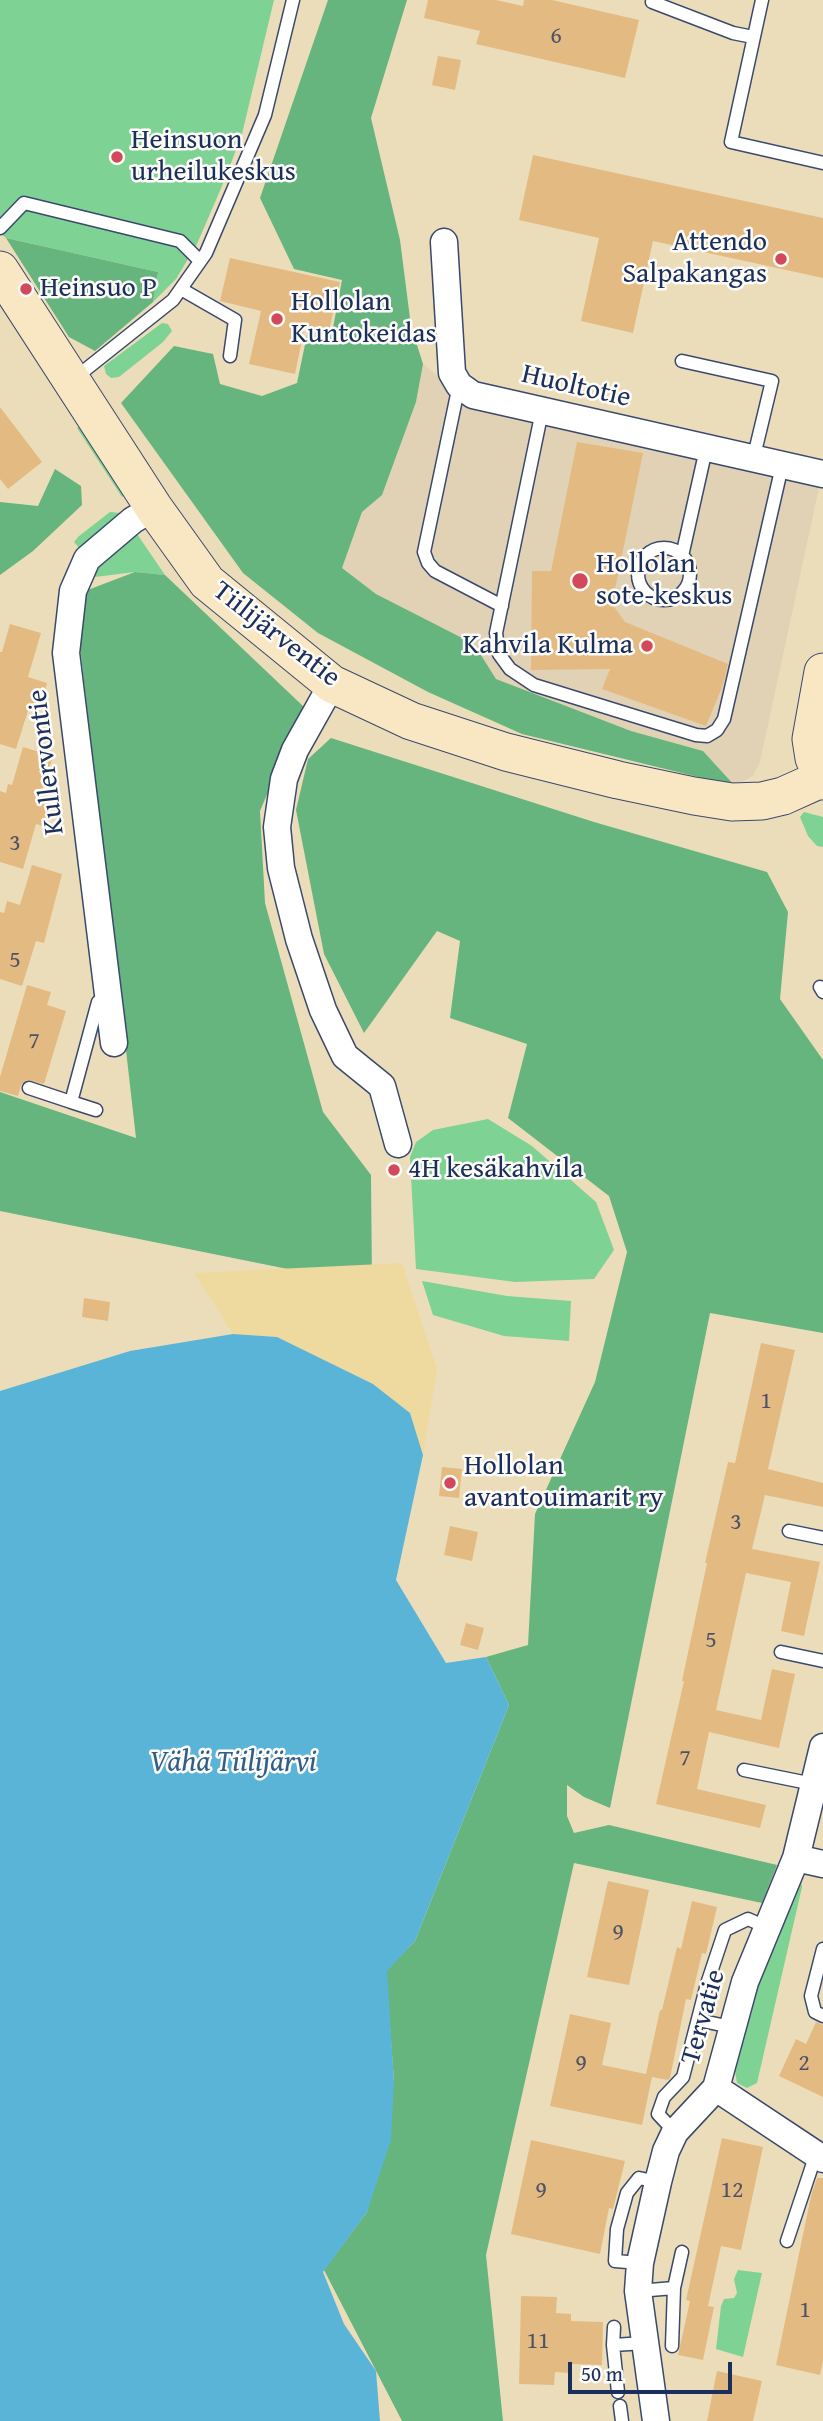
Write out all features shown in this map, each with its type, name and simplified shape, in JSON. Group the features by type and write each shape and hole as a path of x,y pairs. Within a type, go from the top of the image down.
{"street":[{"path":"444,242 450,357 452,373 459,385"},
{"name":"Tiilijärventie","path":"0,270 154,508 207,582 332,684 411,721 506,752 694,796 732,802 762,801 783,796 822,780"},
{"name":"Huoltotie","path":"459,385 473,395 823,474"},
{"name":"Kullervontie","path":"114,1043 66,653 73,591 87,559 133,520 154,508"},
{"path":"822,780 811,739 823,672"},
{"path":"332,684 295,750 284,779 277,827 281,868 299,939 323,1010 345,1056 382,1087 398,1144"},
{"name":"Tervatie","path":"656,2421 638,2291 640,2263 658,2182 666,2151 675,2132 716,2088 745,1982 796,1858 823,1746"},
{"path":"796,1858 823,1864"},
{"path":"716,2088 819,2157"}],"lane":[{"path":"72,381 173,300 200,261 231,198 265,114 293,0"},
{"path":"762,0 731,142 823,163"},
{"path":"653,2 733,33 753,37"},
{"path":"0,228 24,203 180,241 200,261"},
{"path":"181,289 235,320 230,356"},
{"path":"682,361 772,380 753,460"},
{"path":"459,385 424,552 435,571 502,606"},
{"path":"542,411 496,633 499,654 510,669 534,685 707,736 717,730 724,719 782,466"},
{"path":"682,556 666,549 650,552 644,558 638,573 639,582 648,595 664,600 680,594 689,580 690,571 682,556 706,449"},
{"path":"71,1102 98,1002"},
{"path":"29,1088 96,1110"},
{"path":"789,1531 823,1538"},
{"path":"781,1653 823,1661"},
{"path":"744,1770 813,1784"},
{"path":"675,2132 658,2114 664,2097 683,2077 707,1984 725,1930 748,1919 766,1927"},
{"path":"823,1949 811,1996 815,2012 823,2016"},
{"path":"698,2020 731,2027"},
{"path":"787,2241 819,2157"},
{"path":"673,2346 674,2288 682,2252"},
{"path":"638,2291 674,2288"},
{"path":"614,2327 613,2345 618,2392"},
{"path":"613,2345 645,2343"},
{"path":"620,2406 622,2421"}],"shaded area":[{"name":"Hollolan sote-keskus","path":"423,364 469,401 820,483 760,762 753,776 735,786 703,751 634,732 496,679 474,644 376,594 342,568 362,512 382,494 416,402"}],"green space":[{"name":"Heinsuon urheilukeskus","path":"0,0 274,0 242,134 225,179 197,244 176,279 153,302 158,272 6,238 0,233"},
{"path":"328,0 407,0 371,118 400,240 411,326 423,364 416,402 382,495 362,512 342,568 376,594 474,644 496,679 631,731 703,751 735,786 522,734 428,692 318,633 243,573 121,403 174,346 213,354 220,384 262,396 297,383 308,330 332,333 342,280 294,269 260,198"},
{"path":"6,238 158,272 153,302 95,351 69,337"},
{"path":"162,323 168,324 172,331 163,342 119,377 111,378 106,374 104,366"},
{"path":"84,421 129,490 122,497 77,428"},
{"path":"55,469 81,486 82,505 33,551 0,575 0,502 38,506"},
{"path":"110,512 121,513 81,550 74,542"},
{"path":"135,531 165,575 135,572 87,578 90,570"},
{"path":"135,572 165,575 304,707 260,811 265,903 323,1112 371,1175 372,1286 0,1211 0,1092 136,1138 77,620 85,591"},
{"path":"331,738 594,822 767,872 788,912 780,999 823,1060 823,1333 710,1313 610,1808 584,1797 567,1785 567,1816 574,1833 609,1825 777,1865 762,1903 574,1863 486,2255 503,2421 402,2421 324,2270 367,2212 394,2082 386,1971 415,1941 509,1705 486,1657 528,1645 535,1514 595,1382 627,1252 609,1196 508,1118 527,1044 450,1018 460,941 437,931 364,1033 324,954 296,810 308,759"},
{"path":"804,812 823,817 823,847 817,846 808,836 800,817"},
{"path":"488,1119 532,1146 596,1202 614,1250 594,1279 515,1282 416,1269 410,1157 416,1142 433,1130"},
{"path":"422,1281 507,1296 571,1301 569,1341 504,1336 433,1315"},
{"path":"796,1882 801,1882 802,1887 757,2083 747,2088 737,2083 732,2055"},
{"path":"738,2270 762,2273 743,2357 716,2349 721,2306 724,2299 734,2298 737,2293 734,2279"}],"sand":[{"path":"402,1263 437,1369 423,1455 410,1413 373,1384 277,1337 233,1334 194,1273"}],"water":[{"name":"Vähä Tiilijärvi","path":"233,1334 277,1337 373,1384 410,1413 423,1455 396,1580 446,1663 486,1657 509,1705 415,1941 387,1971 394,2082 391,2140 367,2212 323,2272 344,2324 376,2371 380,2421 0,2421 0,1391 130,1351"}],"building":[{"path":"428,0 496,0 523,6 524,0 552,0 639,20 625,78 476,44 480,31 424,18"},
{"path":"438,56 461,60 455,90 432,85"},
{"name":"Attendo Salpakangas","path":"533,155 823,218 823,278 653,241 633,333 581,321 599,238 519,220"},
{"path":"230,258 340,282 329,331 305,325 295,374 249,364 261,311 220,301"},
{"path":"0,407 42,462 8,489 0,479"},
{"name":"Hollolan sote-keskus","path":"577,442 643,453 612,604 625,622 728,664 723,685 706,726 602,689 610,669 531,670 532,571 551,571"},
{"path":"10,624 41,633 28,677 47,683 40,707 30,704 16,749 0,744 0,652"},
{"path":"23,747 53,756 41,794 52,797 43,826 36,824 23,869 0,862 0,791 6,793 8,784 12,785"},
{"path":"32,865 62,874 44,943 36,941 22,986 0,979 0,912 4,913 7,901 20,905"},
{"path":"27,985 51,992 47,1005 66,1011 44,1084 27,1080 21,1085 18,1096 0,1091 0,1077"},
{"path":"84,1298 110,1302 108,1321 82,1317"},
{"path":"761,1343 795,1350 768,1469 823,1483 823,1507 765,1495 752,1549 820,1562 804,1636 781,1631 791,1582 746,1573 716,1710 761,1720 772,1669 795,1674 779,1748 709,1732 697,1789 766,1805 760,1828 656,1804 728,1462 735,1463"},
{"name":"Hollolan avantouimarit ry","path":"442,1467 462,1469 459,1498 439,1496"},
{"path":"450,1526 478,1532 472,1561 444,1555"},
{"path":"466,1623 484,1628 478,1650 460,1645"},
{"path":"608,1881 649,1890 629,1985 587,1977"},
{"path":"692,1901 717,1907 691,2000 686,1999 670,2078 668,2080 652,2077 642,2125 550,2106 570,2014 611,2023 602,2065 646,2074 660,2010 677,1947 681,1949"},
{"path":"816,2022 823,2025 823,2097 779,2076 796,2039 806,2044"},
{"path":"722,2138 763,2147 741,2250 721,2246 708,2306 714,2307 703,2360 678,2355 690,2301 686,2300"},
{"path":"531,2140 625,2161 613,2209 609,2208 600,2254 511,2234"},
{"path":"817,2178 823,2178 823,2361 820,2375 776,2365"},
{"path":"521,2296 557,2297 556,2313 571,2314 571,2321 603,2322 602,2365 570,2364 570,2373 555,2372 554,2385 519,2384"},
{"path":"717,2371 762,2381 753,2421 707,2421"}],"place":[{"name":"Heinsuon urheilukeskus","path":"117,157"},
{"name":"Attendo Salpakangas","path":"781,259"},
{"name":"Heinsuo P","path":"26,289"},
{"name":"Hollolan Kuntokeidas","path":"277,319"},
{"name":"Hollolan sote-keskus","path":"580,581"},
{"name":"Kahvila Kulma","path":"647,646"},
{"name":"4H kesäkahvila","path":"394,1170"},
{"name":"Hollolan avantouimarit ry","path":"450,1483"}]}
